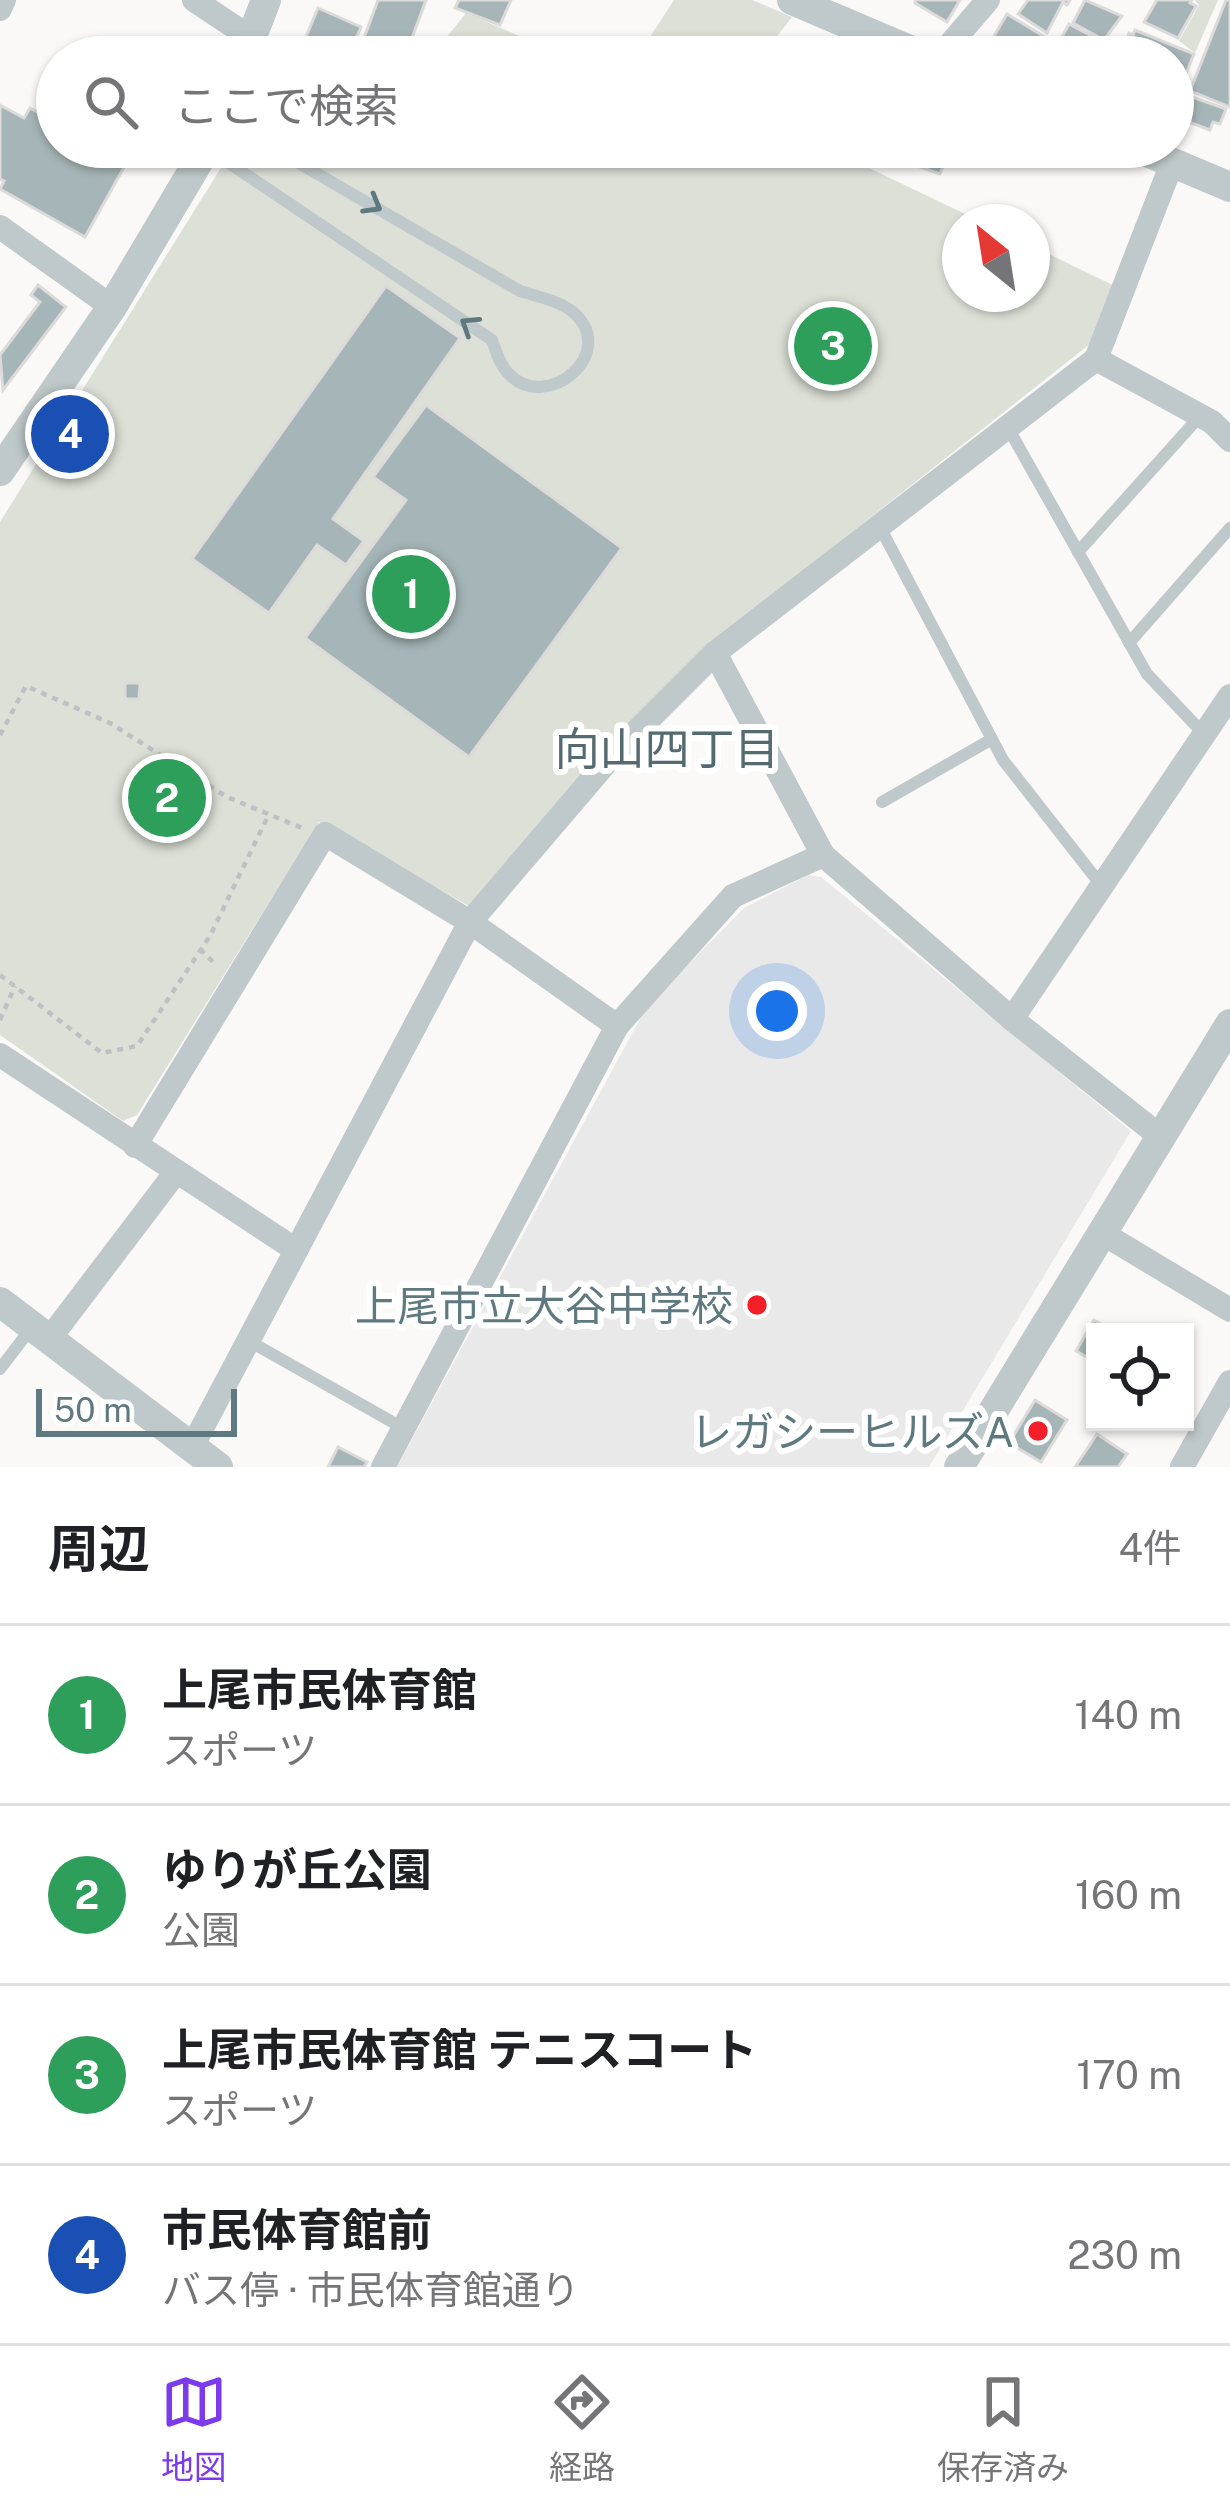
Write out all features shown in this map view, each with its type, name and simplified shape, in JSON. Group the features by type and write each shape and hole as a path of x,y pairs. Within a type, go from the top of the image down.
{"street":[{"path":"0,9 4,0"},
{"path":"194,0 234,36"},
{"path":"252,36 266,0"},
{"path":"792,0 877,36"},
{"path":"957,36 988,0"},
{"path":"0,471 112,307 195,168"},
{"path":"185,1457 470,922 610,757 715,653 1096,359 1170,168"},
{"path":"1184,168 1230,187"},
{"path":"0,227 112,307"},
{"path":"1096,359 1200,416 1230,440"},
{"path":"715,653 823,855 1012,1018 1161,1137"},
{"path":"1012,1018 1230,696"},
{"path":"135,1146 325,834 470,922 617,1026"},
{"path":"383,1467 617,1026 733,896 823,855"},
{"path":"958,1467 1230,1024"},
{"path":"0,1055 296,1250"},
{"path":"41,1332 176,1172"},
{"path":"1102,1233 1230,1310"},
{"path":"0,1302 185,1457 218,1467"},
{"path":"1182,1467 1230,1382"}],"lane":[{"path":"236,168 492,340 508,374 523,384 557,384 586,359 587,332 572,312 520,291 307,168"},
{"path":"1078,552 1200,416"},
{"path":"1007,426 1147,674 1202,732"},
{"path":"1129,643 1230,528"},
{"path":"881,529 1003,760 1101,885"},
{"path":"882,802 992,739"},
{"path":"0,1369 41,1332"},
{"path":"248,1340 404,1428"}],"path":[{"path":"0,735 26,686 110,723 227,797 325,834"},
{"path":"0,976 102,1052 137,1046 210,936 268,816"},
{"path":"0,1020 15,986"}],"shaded area":[{"path":"674,0 752,0 792,17 777,36 651,36"},
{"path":"1195,0 1218,0 1195,53 1194,36 1182,36 1199,5"},
{"path":"466,13 519,36 448,36"},
{"path":"221,168 869,168 944,204 942,312 1050,312 1050,255 1117,287 1090,344 699,653 469,906 319,822 137,1115 123,1121 0,1035 0,522"},
{"name":"上尾市立大谷中学校","path":"808,875 821,877 1131,1131 929,1467 397,1467 647,1006 744,908"}],"building":[{"path":"378,0 426,0 413,36 365,36"},
{"path":"459,0 511,0 500,25 455,8"},
{"path":"916,0 960,0 947,22"},
{"path":"1028,0 1070,0 1067,5 1063,2 1047,33 1018,14"},
{"path":"1085,0 1122,16 1107,36 1097,36 1073,23"},
{"path":"1157,0 1192,0 1196,6 1179,36 1144,22"},
{"path":"1226,0 1230,0 1230,107 1194,93 1194,81"},
{"path":"318,8 361,27 357,36 306,36"},
{"path":"1007,14 1043,36 994,36"},
{"path":"1069,24 1092,36 1062,36"},
{"path":"1194,98 1226,109 1220,124 1213,122 1210,130 1194,124"},
{"path":"0,105 24,118 30,108 36,111 36,168 124,168 85,237 0,189 4,181 0,179"},
{"path":"38,285 66,307 3,390 0,355 40,302 31,295"},
{"path":"386,286 460,338 333,519 364,541 346,565 317,545 269,613 192,559"},
{"path":"426,405 622,548 469,757 305,638 406,500 373,477"},
{"path":"125,683 140,683 139,699 125,699"},
{"path":"1086,1334 1086,1357 1076,1351"},
{"name":"レガシーヒルズA","path":"1035,1400 1067,1420 1041,1462 1009,1443"},
{"path":"1097,1434 1127,1454 1118,1467 1075,1467"},
{"path":"338,1447 367,1462 364,1467 328,1467"}],"place":[{"name":"上尾市民体育館 テニスコート","path":"833,346"},
{"name":"市民体育館前","path":"70,434"},
{"name":"上尾市民体育館","path":"411,594"},
{"name":"ゆりが丘公園","path":"167,798"},
{"name":"上尾市立大谷中学校","path":"757,1305"},
{"name":"レガシーヒルズA","path":"1038,1431"}],"district":[{"name":"向山四丁目","path":"667,748"}]}
